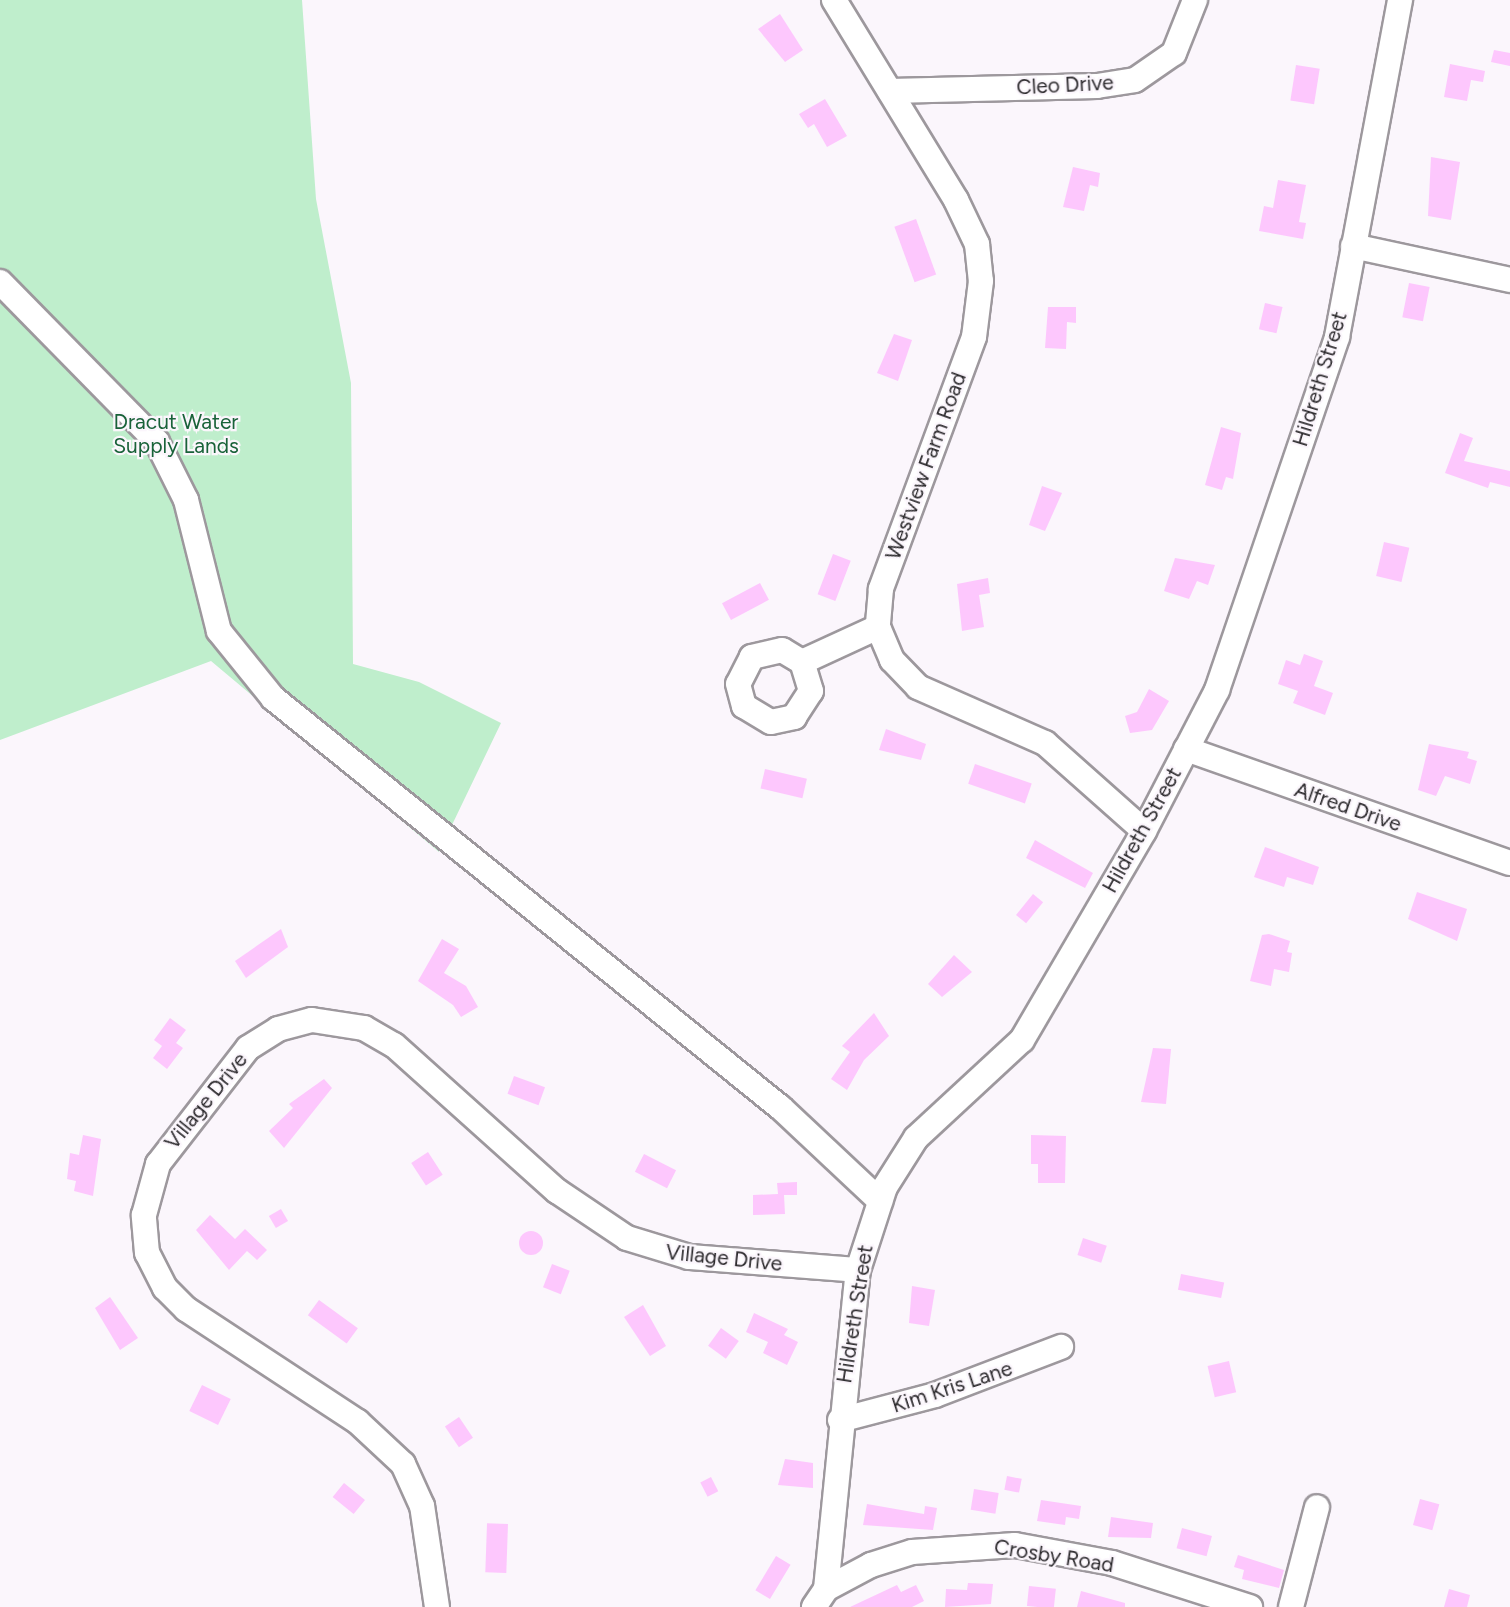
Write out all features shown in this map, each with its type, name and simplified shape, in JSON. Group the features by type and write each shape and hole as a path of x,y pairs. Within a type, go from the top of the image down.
{"street":[{"name":"Westview Farm Road","path":"834,0 956,200 977,244 981,281 974,337 881,589 878,627 892,660 918,687 1045,743 1144,831"},
{"name":"Cleo Drive","path":"890,91 1135,80 1174,53 1195,0"},
{"name":"Hildreth Street","path":"820,1598 858,1270 880,1202 916,1138 1022,1040 1144,831 1217,690 1334,347 1400,0"},
{"path":"1353,246 1510,280"},
{"path":"0,282 157,442 186,500 219,631 273,698 781,1108 880,1202"},
{"path":"802,662 878,627"},
{"name":"Alfred Drive","path":"1186,749 1510,863"},
{"name":"Village Drive","path":"437,1607 422,1506 404,1464 358,1422 186,1309 165,1288 147,1253 144,1215 158,1164 248,1048 278,1029 312,1020 364,1028 394,1045 557,1191 627,1238 689,1257 858,1270"},
{"name":"Kim Kris Lane","path":"840,1420 935,1395 1061,1347"},
{"path":"1291,1607 1317,1507"},
{"name":"Crosby Road","path":"820,1598 871,1565 912,1552 1015,1545 1112,1563 1250,1607"}],"green space":[{"name":"Dracut Water Supply Lands","path":"0,0 302,0 316,199 351,383 353,664 419,682 501,723 439,852 211,661 0,740"}],"building":[{"path":"780,14 803,50 785,62 758,29"},
{"path":"1494,50 1510,53 1510,66 1491,62"},
{"path":"1450,64 1485,71 1483,82 1471,80 1467,101 1444,97"},
{"path":"1296,65 1320,69 1314,104 1290,101"},
{"path":"825,99 847,136 827,147 814,124 808,128 799,114"},
{"path":"1431,157 1460,162 1451,220 1428,216"},
{"path":"1073,167 1100,173 1098,187 1090,185 1084,211 1063,207"},
{"path":"1278,180 1306,185 1299,222 1306,223 1303,239 1259,231 1264,206 1273,208"},
{"path":"916,219 936,274 915,282 894,227"},
{"path":"1409,283 1430,287 1423,321 1402,317"},
{"path":"1265,303 1283,307 1276,333 1259,329"},
{"path":"1048,307 1076,307 1076,323 1067,322 1066,349 1045,348"},
{"path":"894,334 912,340 898,381 877,373"},
{"path":"1221,427 1241,433 1233,479 1226,477 1222,490 1205,485"},
{"path":"1460,433 1473,438 1464,461 1510,471 1510,487 1490,482 1488,488 1445,473"},
{"path":"1042,486 1062,493 1045,531 1029,525"},
{"path":"1384,542 1409,548 1401,582 1376,576"},
{"path":"833,554 851,561 835,601 818,594"},
{"path":"1175,558 1215,565 1208,585 1197,581 1189,599 1164,591"},
{"path":"988,578 990,593 979,595 984,627 962,631 957,584"},
{"path":"760,583 769,600 731,620 722,603"},
{"path":"1304,654 1323,661 1314,686 1333,693 1325,715 1293,703 1298,691 1278,684 1286,660 1300,665"},
{"path":"1149,689 1169,701 1152,730 1130,733 1125,716 1137,712"},
{"path":"886,729 926,744 921,760 879,750"},
{"path":"1429,744 1469,752 1467,758 1477,761 1470,784 1445,776 1436,796 1418,790"},
{"path":"975,764 1032,784 1025,803 968,784"},
{"path":"765,769 807,779 802,798 761,788"},
{"path":"1035,840 1093,873 1085,888 1026,858"},
{"path":"1265,847 1319,867 1313,885 1287,877 1284,887 1254,877"},
{"path":"1417,892 1467,909 1457,941 1408,919"},
{"path":"1033,894 1043,902 1026,923 1016,915"},
{"path":"281,929 288,947 246,978 235,961"},
{"path":"1269,934 1290,941 1287,952 1292,953 1289,972 1274,969 1271,986 1250,981 1262,935"},
{"path":"442,939 459,949 444,973 466,986 478,1007 461,1017 453,1005 418,981"},
{"path":"954,955 972,972 942,997 928,984"},
{"path":"874,1013 889,1036 864,1060 847,1090 831,1079 850,1052 842,1046"},
{"path":"170,1018 186,1030 176,1043 183,1048 167,1069 153,1058 162,1046 154,1040"},
{"path":"1153,1048 1171,1049 1166,1104 1141,1102"},
{"path":"514,1076 545,1087 539,1105 508,1094"},
{"path":"324,1079 332,1088 284,1148 269,1131 293,1108 289,1104"},
{"path":"83,1135 101,1139 93,1196 74,1191 76,1181 67,1179 70,1153 79,1155"},
{"path":"1031,1135 1066,1136 1065,1183 1038,1183 1038,1164 1031,1164"},
{"path":"428,1152 443,1175 426,1186 411,1163"},
{"path":"644,1154 676,1170 667,1188 635,1172"},
{"path":"797,1182 797,1195 784,1195 785,1214 753,1215 753,1195 778,1194 777,1183"},
{"path":"281,1209 288,1221 276,1228 269,1216"},
{"path":"210,1215 235,1239 245,1229 267,1250 257,1260 247,1251 229,1270 196,1230"},
{"path":"531,1231 539,1235 543,1243 539,1251 531,1255 523,1251 519,1243 523,1235"},
{"path":"1083,1238 1107,1246 1101,1263 1077,1255"},
{"path":"552,1264 570,1271 561,1294 543,1287"},
{"path":"1181,1274 1224,1282 1221,1298 1178,1290"},
{"path":"912,1286 935,1290 929,1326 909,1323"},
{"path":"110,1297 138,1338 120,1350 95,1308"},
{"path":"319,1300 358,1328 347,1344 308,1315"},
{"path":"643,1305 666,1346 650,1356 624,1317"},
{"path":"754,1313 788,1329 784,1335 798,1342 787,1365 763,1353 768,1342 746,1332"},
{"path":"721,1328 739,1341 726,1359 708,1346"},
{"path":"1229,1361 1236,1392 1215,1397 1208,1366"},
{"path":"202,1385 231,1399 218,1425 189,1411"},
{"path":"459,1417 473,1438 459,1447 445,1427"},
{"path":"785,1459 813,1463 813,1488 778,1485"},
{"path":"1007,1476 1022,1479 1019,1493 1004,1490"},
{"path":"711,1477 718,1491 708,1497 700,1482"},
{"path":"344,1483 365,1500 354,1514 333,1497"},
{"path":"974,1489 999,1493 995,1514 971,1510"},
{"path":"1420,1499 1439,1504 1432,1530 1413,1525"},
{"path":"1041,1500 1081,1506 1079,1519 1066,1517 1065,1525 1037,1521"},
{"path":"867,1504 924,1514 925,1506 937,1508 933,1530 863,1525"},
{"path":"1111,1517 1153,1523 1151,1538 1108,1537"},
{"path":"487,1523 508,1524 506,1573 485,1572"},
{"path":"1182,1528 1212,1536 1207,1556 1177,1548"},
{"path":"1238,1555 1284,1570 1279,1588 1242,1579 1244,1570 1234,1567"},
{"path":"776,1556 791,1565 770,1599 755,1590"},
{"path":"968,1583 993,1584 991,1604 945,1607 946,1589 967,1590"},
{"path":"897,1585 901,1592 916,1585 924,1601 912,1607 850,1607"},
{"path":"1029,1586 1056,1589 1054,1607 1027,1606"},
{"path":"1449,1589 1470,1595 1467,1607 1444,1607"},
{"path":"1081,1591 1125,1603 1125,1607 1077,1607"}]}
